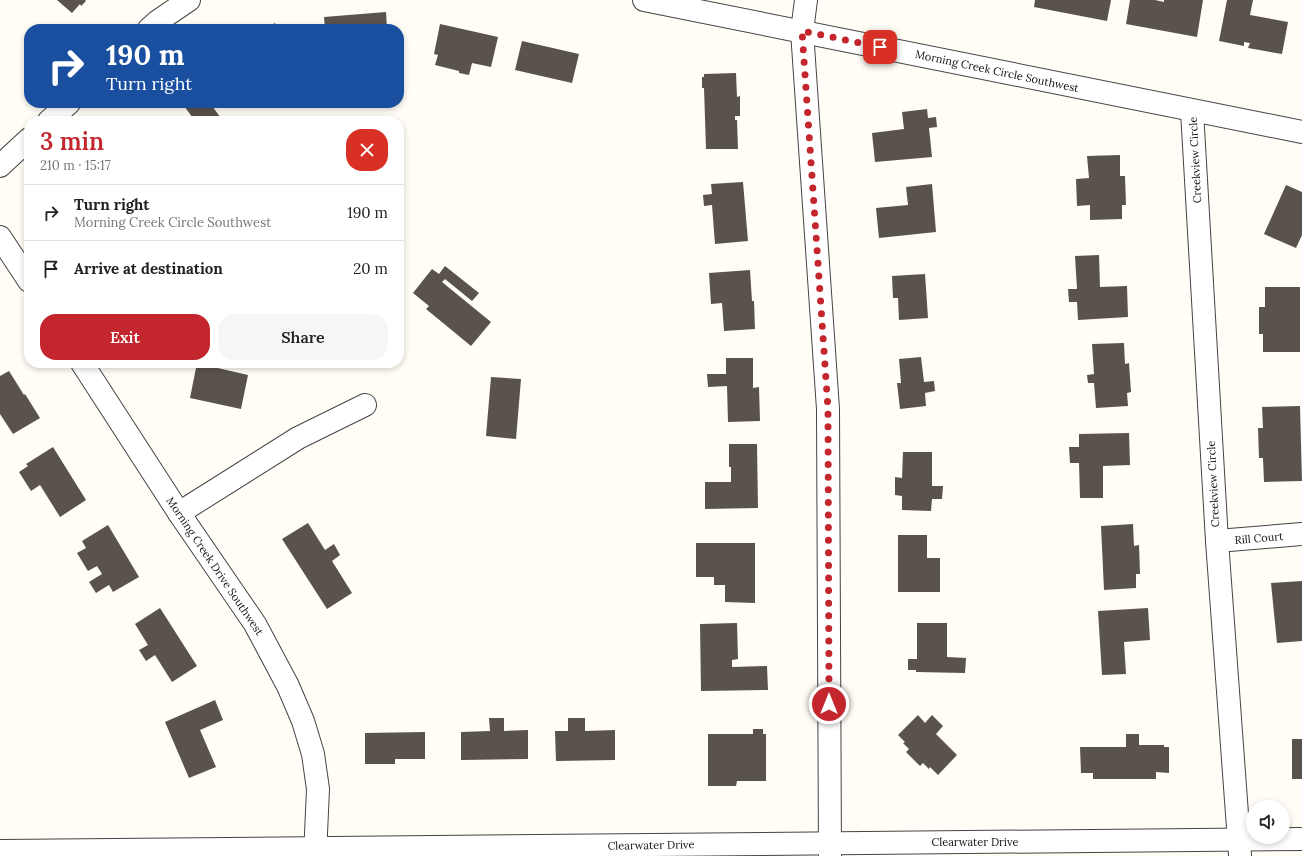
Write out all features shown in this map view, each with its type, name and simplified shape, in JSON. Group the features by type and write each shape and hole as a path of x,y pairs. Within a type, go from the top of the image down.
{"street":[{"path":"155,24 189,0"},
{"name":"Morning Creek Circle Southwest","path":"644,0 1302,132"},
{"path":"806,0 802,31 828,409 830,850"},
{"path":"55,116 63,108"},
{"name":"Creekview Circle","path":"1192,111 1216,541 1239,848"},
{"path":"0,166 24,144"},
{"path":"0,237 24,273"},
{"name":"Morning Creek Drive Southwest","path":"85,368 255,624 288,686 313,754 318,789 315,852"},
{"path":"180,513 298,438 365,405"},
{"name":"Rill Court","path":"1216,541 1302,534"},
{"name":"Clearwater Drive","path":"0,851 315,852 1239,848 1302,839"}],"building":[{"path":"57,0 86,1 81,6 80,4 72,13"},
{"path":"1035,0 1111,0 1107,21 1034,7"},
{"path":"1130,0 1155,0 1164,2 1164,0 1203,0 1197,37 1126,24"},
{"path":"1227,0 1253,0 1250,15 1288,22 1282,54 1248,48 1250,43 1244,42 1244,46 1219,41"},
{"path":"386,12 387,24 325,24 324,17"},
{"path":"440,24 498,37 491,67 472,63 469,75 435,65 438,55 434,54"},
{"path":"522,41 579,54 572,83 515,70"},
{"path":"736,73 737,97 740,96 740,116 735,116 735,120 737,120 738,149 706,149 704,88 702,88 702,77 704,77 704,74"},
{"path":"186,108 214,108 219,116 191,116"},
{"path":"927,109 928,118 936,117 937,127 929,128 932,157 875,162 872,133 904,129 902,112"},
{"path":"1120,155 1120,176 1125,176 1126,205 1122,205 1122,219 1090,220 1090,205 1077,206 1076,179 1089,178 1087,156"},
{"path":"743,182 748,241 715,244 712,205 704,206 703,195 712,194 711,184"},
{"path":"932,184 936,232 879,238 876,208 908,205 906,187"},
{"path":"1286,185 1302,192 1302,235 1296,248 1264,234"},
{"path":"1099,255 1100,287 1127,286 1128,317 1078,320 1077,302 1069,302 1068,289 1077,289 1075,256"},
{"path":"445,266 479,293 472,301 445,279 442,282 491,322 471,346 426,309 429,306 413,293 432,269 439,274"},
{"path":"750,270 752,301 754,301 755,329 724,331 722,303 711,304 709,273"},
{"path":"925,274 928,318 899,320 898,298 893,298 892,276"},
{"path":"1265,287 1300,287 1300,352 1263,352 1263,334 1259,334 1259,307 1265,307"},
{"path":"1124,343 1125,364 1129,363 1131,392 1127,393 1128,406 1096,408 1094,383 1088,383 1087,375 1094,374 1092,344"},
{"path":"921,357 924,382 934,381 935,391 925,393 926,406 900,409 897,383 901,383 899,359"},
{"path":"726,358 753,358 753,388 759,387 760,421 728,422 727,386 708,387 707,374 726,374"},
{"path":"196,368 218,368 248,375 241,409 190,398"},
{"path":"9,371 40,418 13,434 0,414 0,376"},
{"path":"491,377 521,379 516,439 486,436"},
{"path":"1300,406 1302,481 1264,482 1263,458 1259,458 1258,428 1263,428 1262,407"},
{"path":"1129,433 1130,465 1103,466 1103,498 1080,498 1079,463 1070,463 1069,447 1079,447 1079,434"},
{"path":"729,444 757,444 758,508 705,509 705,482 731,482 731,467 729,467"},
{"path":"53,447 86,500 60,517 40,485 31,491 19,472 28,466 26,464"},
{"path":"903,452 932,452 932,486 943,486 942,499 932,499 931,511 902,510 902,496 895,495 895,477 902,478"},
{"path":"308,523 325,550 334,544 340,555 332,561 352,593 327,609 282,539"},
{"path":"1133,524 1134,546 1139,545 1140,574 1136,574 1136,588 1104,590 1101,526"},
{"path":"108,525 139,577 113,592 109,585 96,593 89,582 102,574 97,566 88,571 77,553 86,548 82,541"},
{"path":"898,535 927,535 927,558 940,558 940,592 898,592"},
{"path":"696,543 755,543 755,603 725,602 725,585 714,585 714,577 696,577"},
{"path":"1302,581 1302,641 1277,643 1271,583"},
{"path":"160,608 197,666 172,682 155,655 146,661 139,650 148,645 135,624"},
{"path":"1148,608 1150,640 1124,642 1126,674 1102,675 1098,611"},
{"path":"737,623 738,659 732,660 732,667 767,666 768,690 701,691 700,624"},
{"path":"917,623 947,623 947,657 966,658 965,673 916,672 916,670 908,670 908,659 917,659"},
{"path":"215,700 223,720 200,730 216,767 189,778 165,722"},
{"path":"918,715 925,723 932,715 943,726 936,734 957,755 938,775 930,767 929,769 923,763 920,766 906,752 909,749 898,735"},
{"path":"489,718 504,718 504,731 528,730 528,759 461,760 461,732 490,731"},
{"path":"568,718 585,718 585,731 615,730 615,760 556,761 555,731 568,731"},
{"path":"753,729 763,729 763,734 766,734 766,781 737,781 736,786 708,786 708,734 753,734"},
{"path":"425,732 425,759 395,759 395,764 365,764 365,733"},
{"path":"1126,734 1139,734 1139,745 1164,745 1164,747 1169,747 1169,773 1156,772 1156,779 1093,779 1093,773 1081,773 1080,747 1126,747"},
{"path":"1292,739 1302,739 1302,779 1292,779"}],"route":[{"path":"829,704 828,409 802,31 880,47"}]}
